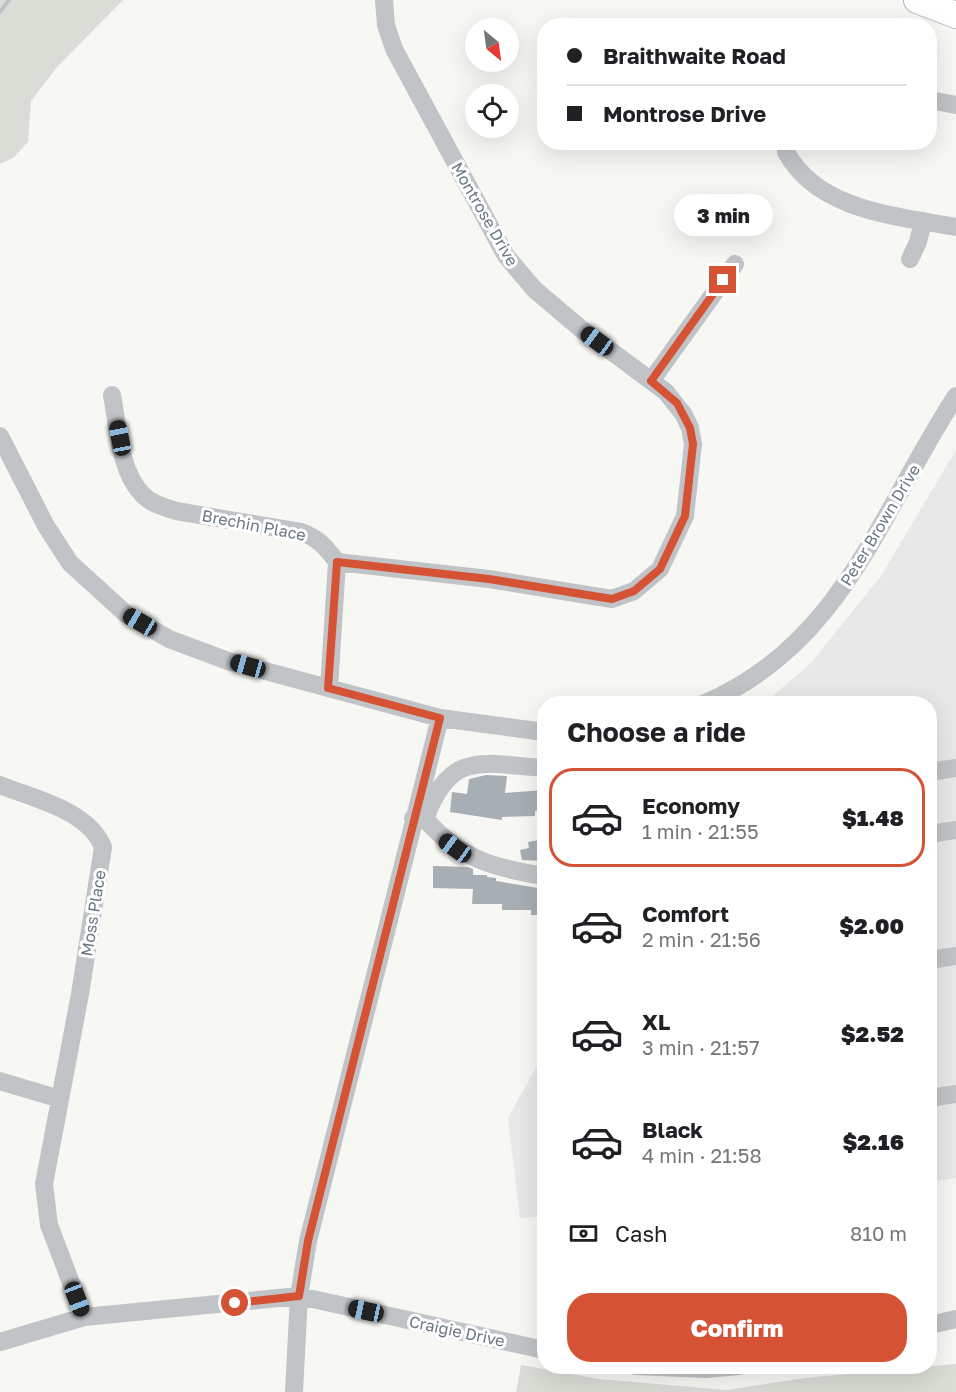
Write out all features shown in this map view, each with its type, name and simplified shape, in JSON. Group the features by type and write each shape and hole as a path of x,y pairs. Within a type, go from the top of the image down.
{"highway":[{"path":"918,0 956,15"}],"street":[{"name":"Montrose Drive","path":"337,562 489,579 612,599 634,591 660,569 685,516 693,444 690,428 677,403 535,290 506,256 394,49 387,25 384,0"},
{"path":"937,101 956,105"},
{"path":"786,152 795,168 809,182 832,197 922,221 956,227"},
{"path":"910,259 918,242 922,221"},
{"path":"651,381 735,264"},
{"name":"Brechin Place","path":"112,395 124,459 135,485 143,496 157,505 176,511 301,532 323,543 337,562"},
{"name":"Peter Brown Drive","path":"718,696 747,681 806,632 846,585 884,524 956,396"},
{"path":"0,436 46,526 70,563 126,614 169,639 218,657 440,718 537,731"},
{"path":"328,688 337,562"},
{"path":"294,1392 299,1296 308,1241 419,818 440,718"},
{"path":"419,818 444,783 459,768 468,764 537,768"},
{"path":"937,771 956,768"},
{"name":"Moss Place","path":"0,785 68,813 87,824 103,847 80,994 47,1156 44,1184 45,1209 84,1317"},
{"path":"419,818 465,855 493,866 537,875"},
{"path":"937,833 956,830"},
{"path":"937,959 956,956"},
{"path":"0,1081 60,1100"},
{"path":"937,1097 956,1094"},
{"name":"Craigie Drive","path":"0,1342 84,1317 299,1296 537,1348"},
{"path":"937,1323 956,1319"}],"shaded area":[{"path":"0,0 123,0 57,67 31,101 28,142 13,158 0,164"},
{"path":"956,450 956,1178 937,1181 937,696 772,696 810,664 881,576"},
{"path":"537,1066 537,1217 520,1218 508,1118"},
{"path":"956,1364 956,1392 516,1392 521,1365 537,1368 537,1374 571,1374 599,1379 727,1390 848,1374 937,1374 937,1366"}],"building":[{"path":"486,775 507,776 505,793 537,791 535,816 502,817 502,820 450,812 452,792 467,794 469,779"},
{"path":"537,840 537,861 522,860 520,850 529,848 528,842"},
{"path":"433,866 468,867 473,869 473,875 487,875 487,877 496,878 496,881 537,888 537,915 531,915 531,910 502,910 502,904 472,904 473,889 433,888"}],"waterway":[{"path":"0,12 9,0"}],"route":[{"path":"235,1303 299,1296 308,1241 440,718 328,688 337,562 489,579 612,599 634,591 651,579 660,569 685,516 693,444 690,428 677,403 651,381 723,280"}]}
